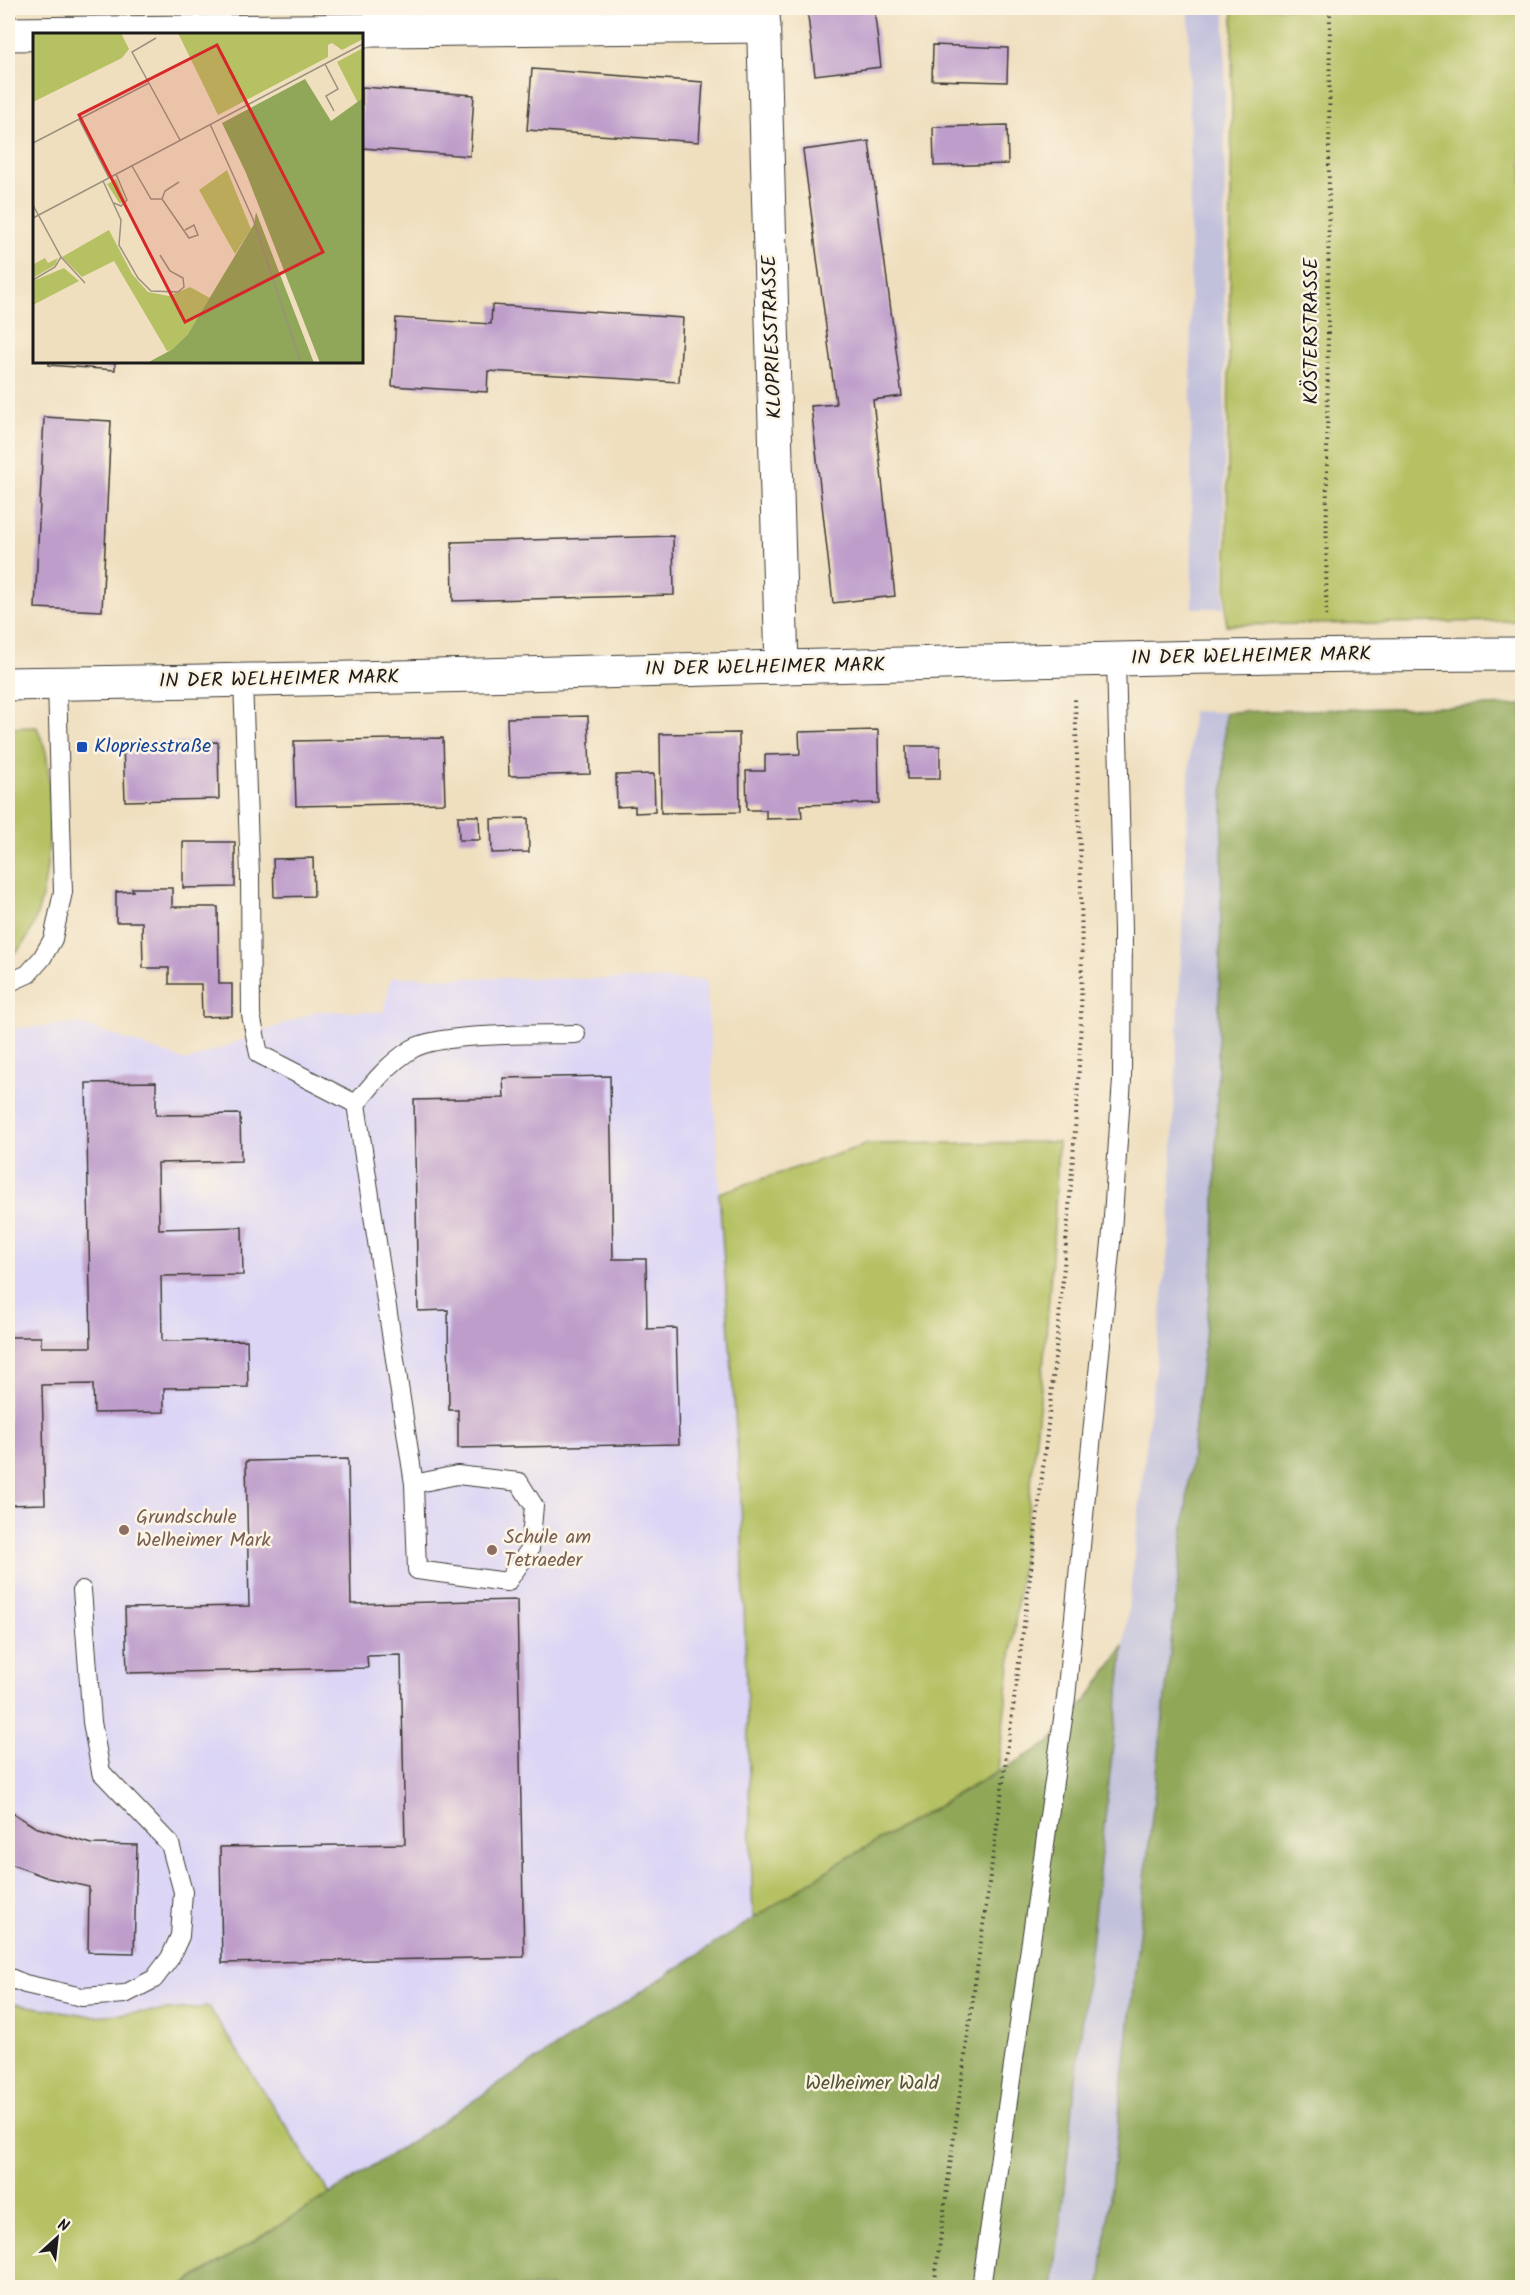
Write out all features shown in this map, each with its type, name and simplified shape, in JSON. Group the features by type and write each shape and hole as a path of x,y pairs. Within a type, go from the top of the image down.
{"street":[{"path":"52,33 763,17"},
{"name":"KLOPRIESSTRASSE","path":"763,17 782,667"},
{"path":"8,34 33,33"},
{"name":"IN DER WELHEIMER MARK","path":"8,684 243,681 1116,659 1522,654"}],"lane":[{"path":"981,2288 1066,1698 1112,1232 1122,1079 1123,930 1116,659"},
{"path":"243,681 250,875 251,1015 259,1054 356,1104"},
{"path":"8,984 28,974 42,958 53,939 63,892 57,684"},
{"path":"414,1484 457,1475 519,1482 534,1506 531,1549 507,1582 417,1570 414,1484 356,1104 384,1070 413,1048 446,1039 576,1034"},
{"path":"8,1977 25,1984 82,1997 125,1994 154,1979 170,1958 180,1936 183,1892 170,1844 101,1772 93,1722 82,1590"}],"path":[{"name":"KÖSTERSTRASSE","path":"1327,655 1325,546 1330,8"},
{"path":"934,2288 963,2060 1016,1694 1059,1340 1078,1081 1083,933 1074,660"}],"shaded area":[{"path":"1189,8 1225,8 1224,608 1192,608"},
{"path":"1192,711 1225,712 1214,1255 1100,2287 1053,2288 1168,1249"},
{"name":"Schule am Tetraeder","path":"391,977 706,980 741,1499 753,1919 330,2194 209,2007 93,2016 8,2003 8,1029 81,1024 187,1061 317,1011 384,1012"}],"green space":[{"path":"1233,8 1522,8 1522,621 1226,625"},
{"path":"1522,705 1522,2287 1100,2287 1214,1255 1225,712"},
{"path":"37,727 46,754 49,779 47,866 34,922 23,944 8,958 8,728"},
{"path":"1058,1142 1042,1378 998,1771 839,1863 753,1919 741,1499 719,1193 868,1144"},
{"name":"Welheimer Wald","path":"1124,1646 1053,2287 179,2288 330,2194 839,1863 1049,1743 1092,1693"},
{"path":"8,2003 93,2016 209,2007 330,2194 179,2287 8,2287"}],"building":[{"path":"807,8 874,8 881,67 815,75"},
{"path":"933,45 1008,48 1007,82 932,80"},
{"path":"532,69 703,82 699,142 527,130"},
{"path":"363,87 474,95 470,156 363,148"},
{"path":"1007,125 1008,164 934,166 933,127"},
{"path":"869,141 902,396 873,400 895,596 833,603 811,406 836,404 803,150"},
{"path":"492,305 683,318 679,382 488,371 487,392 392,386 396,318 491,324"},
{"path":"49,363 115,363 115,370 49,365"},
{"path":"44,417 111,421 102,611 35,608"},
{"path":"673,536 674,595 453,601 452,542"},
{"path":"588,716 590,774 509,776 507,718"},
{"path":"878,730 879,803 801,805 802,818 766,819 766,810 747,810 746,771 765,771 765,755 800,754 799,732"},
{"path":"739,733 740,812 661,813 660,734"},
{"path":"443,738 445,803 296,806 294,741"},
{"path":"218,742 219,799 125,801 123,744"},
{"path":"906,746 940,746 940,779 907,779"},
{"path":"654,774 655,812 635,813 635,806 617,807 616,775"},
{"path":"458,816 479,816 480,840 459,840"},
{"path":"528,818 529,852 492,853 491,819"},
{"path":"183,842 235,842 235,887 183,888"},
{"path":"313,858 314,896 274,897 273,859"},
{"path":"132,888 172,888 172,907 218,907 219,984 232,984 232,1016 202,1017 201,984 169,984 169,968 143,968 142,922 116,922 116,892 133,891"},
{"path":"610,1076 613,1259 646,1259 647,1329 676,1328 679,1444 458,1448 458,1410 449,1410 448,1310 418,1311 414,1100 504,1098 503,1078"},
{"path":"156,1082 156,1115 240,1114 241,1161 158,1163 159,1229 242,1227 243,1275 161,1276 162,1341 247,1340 248,1387 164,1388 164,1412 94,1413 93,1384 42,1385 45,1504 8,1505 8,1337 41,1337 41,1347 91,1347 86,1083"},
{"path":"348,1459 351,1604 517,1600 524,1957 222,1963 220,1847 405,1844 401,1655 367,1656 368,1668 127,1673 125,1608 249,1606 246,1461"},
{"path":"8,1810 35,1827 91,1844 137,1845 134,1953 88,1952 89,1887 48,1878 8,1863"}],"place":[{"name":"Klopriesstraße","path":"82,747"},
{"name":"Grundschule Welheimer Mark","path":"124,1530"},
{"name":"Schule am Tetraeder","path":"492,1550"}]}
